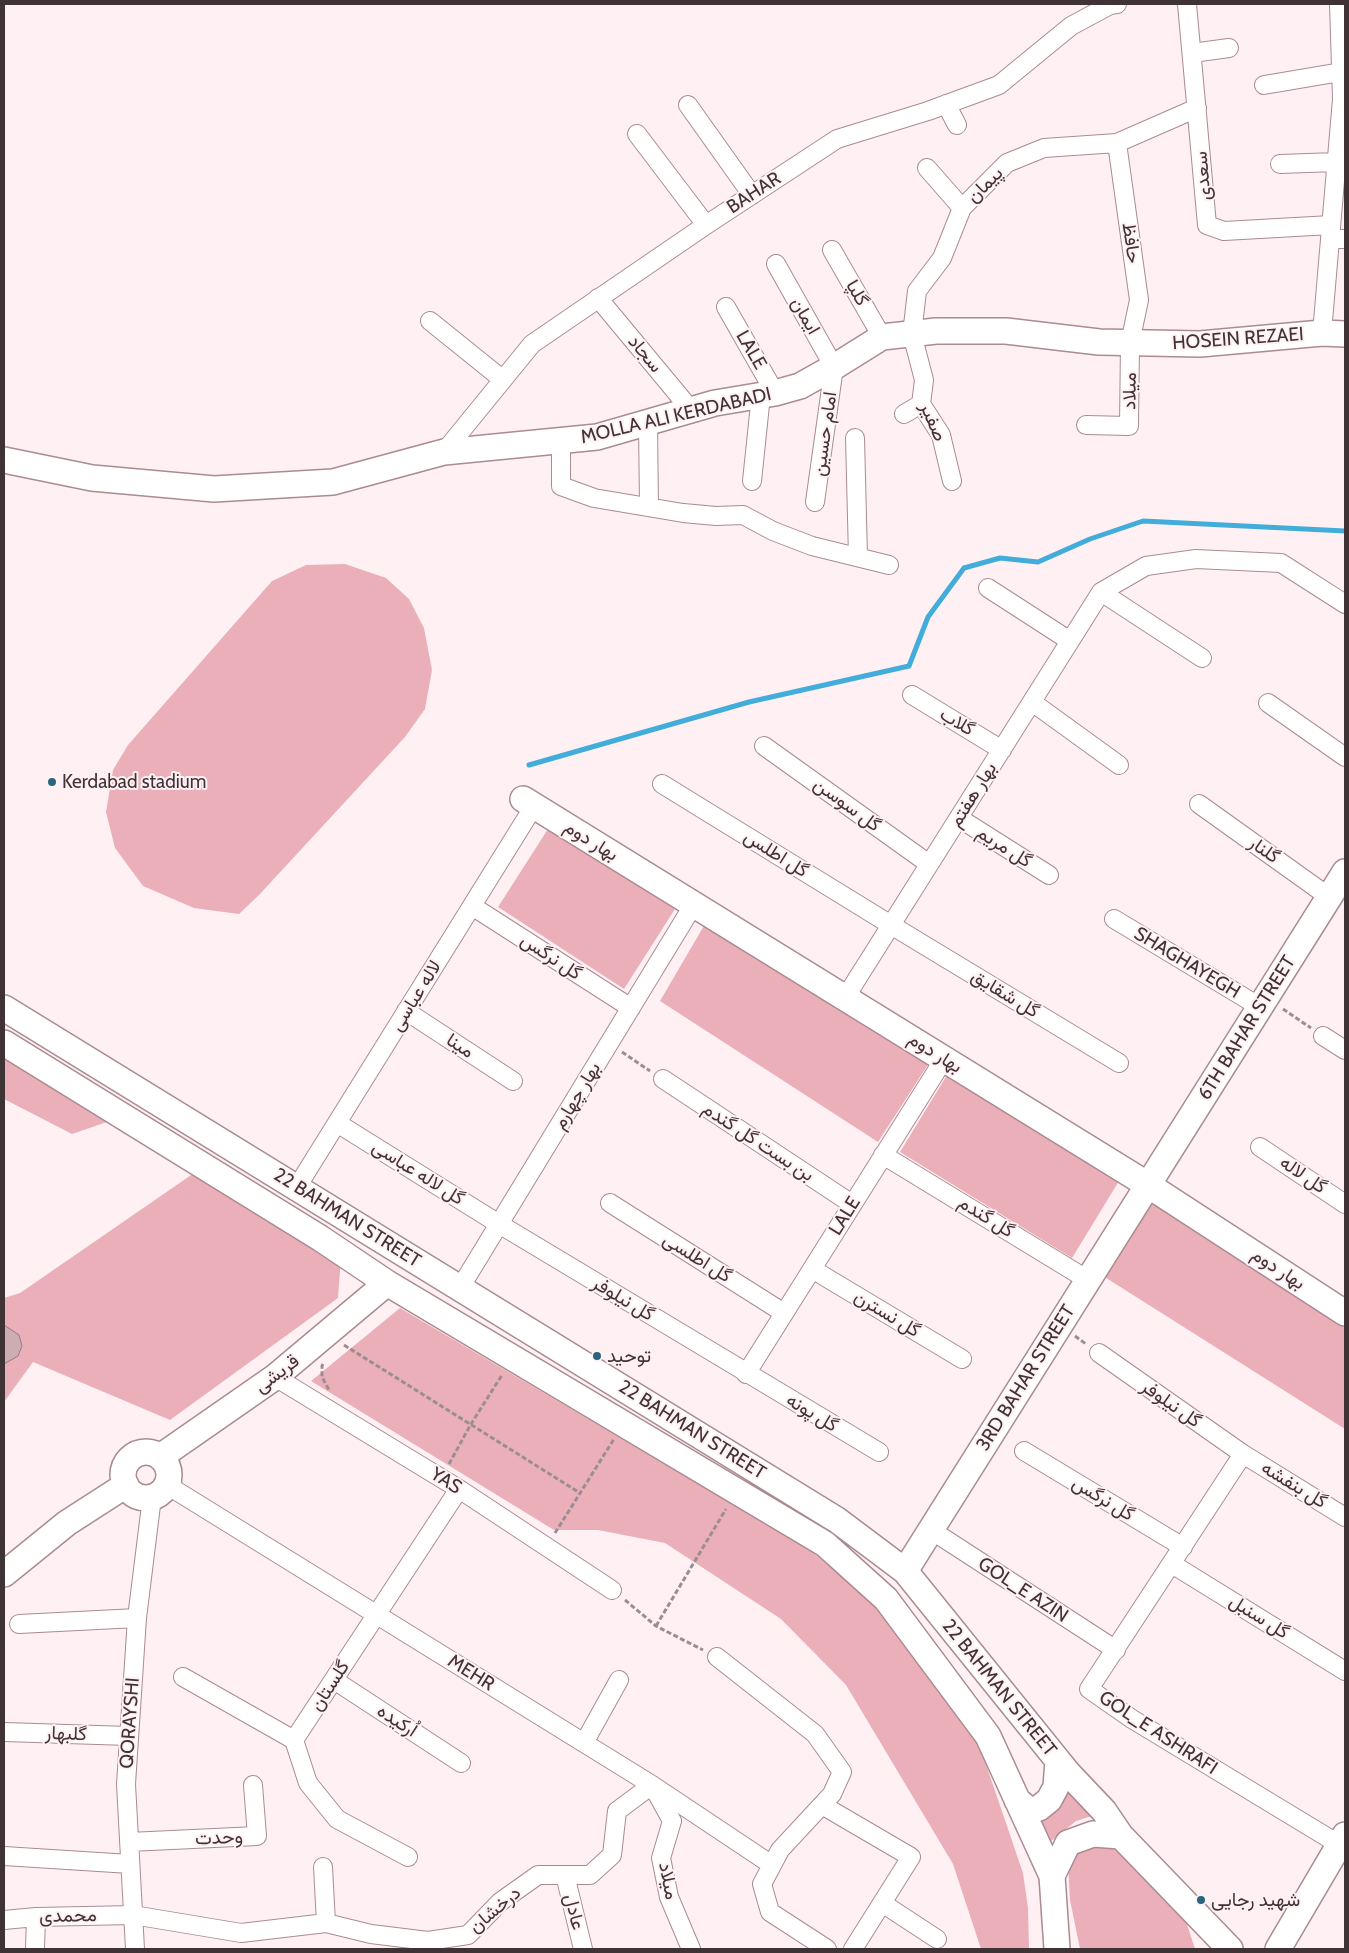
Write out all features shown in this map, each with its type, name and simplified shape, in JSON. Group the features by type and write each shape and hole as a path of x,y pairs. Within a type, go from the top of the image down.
{"main road":[{"name":"MOLLA ALI KERDABADI","path":"4,460 92,478 214,489 333,482 444,452 597,437 715,403 768,394 800,386 882,337 936,332 1006,331 1099,342 1130,343"},
{"name":"HOSEIN REZAEI","path":"1130,343 1200,344 1334,333"},
{"name":"بهار دوم","path":"528,802 1148,1184 1345,1313"},
{"name":"6TH BAHAR STREET","path":"1148,1184 1345,872"},
{"name":"22 BAHMAN STREET","path":"4,1008 836,1520 905,1571 1058,1761 1104,1811 1122,1836 1230,1949"},
{"name":"22 BAHMAN STREET","path":"4,1043 320,1238 387,1283 825,1544 886,1599 988,1736 1052,1876"},
{"name":"3RD BAHAR STREET","path":"905,1571 1148,1184"},
{"name":"قریشی","path":"160,1457 275,1377 340,1342 387,1283"},
{"path":"141,1453 151,1453 160,1457 167,1465 169,1475 160,1491 142,1498 132,1493 126,1486 123,1475 132,1457 141,1453"},
{"path":"4,1574 67,1523 126,1486"},
{"path":"1017,1800 1030,1811 1039,1808 1049,1800 1056,1787 1058,1761"},
{"path":"1052,1945 1052,1876 1068,1843 1093,1834 1122,1836"},
{"path":"1278,1949 1342,1840"},
{"path":"1199,1916 1208,1949"}],"street":[{"name":"BAHAR","path":"444,452 532,344 706,225 837,139 999,85 1071,26 1112,4"},
{"name":"سعدی","path":"1187,4 1207,225 1224,231 1335,234"},
{"path":"1334,333 1335,234 1340,183 1336,162 1342,99 1342,27 1339,4"},
{"path":"1192,53 1229,48"},
{"path":"1264,85 1341,72"},
{"path":"946,104 957,125"},
{"path":"688,105 752,195"},
{"name":"پیمان","path":"912,334 916,291 942,258 962,208 1007,163 1044,148 1118,143 1197,108"},
{"path":"636,134 706,225"},
{"name":"حافظ","path":"1118,143 1139,300 1130,343"},
{"path":"1280,164 1336,162"},
{"path":"927,168 962,208"},
{"name":"گلپا","path":"832,250 882,337"},
{"name":"ایمان","path":"776,264 834,367"},
{"name":"سجاد","path":"598,298 691,410"},
{"name":"LALE","path":"726,307 768,394"},
{"path":"430,321 502,379"},
{"name":"صفیر","path":"912,334 924,380 921,404 941,435 952,481"},
{"name":"میلاد","path":"1086,425 1129,426 1130,343"},
{"name":"امام حسین","path":"815,502 834,367"},
{"path":"752,481 768,394"},
{"path":"904,414 921,404"},
{"path":"648,422 649,507"},
{"path":"855,438 858,557"},
{"path":"561,441 561,486 594,498 683,513 743,515 773,531 812,546 889,565"},
{"path":"1202,658 1101,592 1146,566 1196,558 1281,563 1345,604"},
{"path":"988,588 1070,641"},
{"name":"بهار هفتم","path":"845,998 1101,592"},
{"name":"گلاب","path":"912,695 1002,750"},
{"path":"1032,702 1119,765"},
{"path":"1268,703 1345,757"},
{"name":"گل سوسن","path":"764,746 930,864"},
{"name":"گل اطلس","path":"662,784 891,925"},
{"name":"لاله عباسی","path":"297,1187 472,906 528,802"},
{"name":"گلنار","path":"1199,804 1329,897"},
{"name":"گل مریم","path":"959,818 1049,875"},
{"name":"بهار چهارم","path":"460,1288 694,904"},
{"name":"گل نرگس","path":"472,906 631,1008"},
{"name":"SHAGHAYEGH","path":"1114,919 1263,1003"},
{"name":"گل شقایق","path":"891,925 1120,1063"},
{"name":"مینا","path":"406,1011 513,1081"},
{"path":"1323,1036 1345,1050"},
{"name":"LALE","path":"746,1374 944,1059"},
{"name":"بن بست گل گندم","path":"663,1079 852,1204"},
{"name":"گل لاله عباسی","path":"337,1123 499,1224"},
{"name":"گل لاله","path":"1260,1147 1345,1204"},
{"name":"گل گندم","path":"883,1155 1088,1280"},
{"name":"گل اطلسی","path":"610,1202 784,1313"},
{"name":"گل نیلوفر","path":"499,1224 746,1374"},
{"name":"گل نسترن","path":"812,1269 962,1359"},
{"name":"گل نیلوفر","path":"1099,1353 1243,1454"},
{"name":"گل پونه","path":"746,1374 878,1452"},
{"name":"YAS","path":"275,1377 445,1471 459,1488 612,1590"},
{"name":"گل نرگس","path":"1024,1451 1183,1547"},
{"name":"گل بنفشه","path":"1243,1454 1345,1516"},
{"name":"GOL_E ASHRAFI","path":"1243,1454 1089,1689 1132,1719 1342,1840"},
{"name":"گلستان","path":"294,1740 459,1488"},
{"name":"MEHR","path":"160,1491 377,1615 652,1785 772,1865"},
{"name":"QORAYSHI","path":"135,1949 126,1784 137,1618 160,1491"},
{"name":"GOL_E AZIN","path":"931,1530 1116,1650"},
{"name":"گل سنبل","path":"1172,1564 1345,1671"},
{"path":"19,1624 137,1618"},
{"path":"717,1657 815,1734 842,1772 832,1794 780,1850 762,1884 770,1912 828,1949"},
{"path":"184,1677 294,1740 308,1783 338,1819 408,1857"},
{"name":"اُرکیده","path":"334,1680 461,1763"},
{"path":"584,1743 619,1680"},
{"name":"گلبهار","path":"4,1732 129,1736"},
{"name":"وحدت","path":"129,1842 257,1836 253,1785"},
{"name":"میلاد","path":"652,1785 672,1821 661,1858 669,1897 691,1949"},
{"name":"درخشان","path":"133,1915 241,1933 326,1923 371,1934 428,1941 468,1935 500,1902 538,1875 590,1875 612,1855 617,1811 652,1785"},
{"path":"822,1805 912,1857 853,1949"},
{"path":"4,1857 130,1864"},
{"path":"323,1867 326,1923"},
{"name":"عادل","path":"565,1875 583,1949"},
{"path":"882,1904 937,1939"},
{"name":"محمدی","path":"4,1920 36,1917 133,1915"},
{"path":"35,1949 36,1917"}],"path":[{"path":"1263,1003 1323,1036"},
{"path":"609,1044 663,1079"},
{"path":"1060,1325 1099,1353"},
{"path":"340,1342 580,1493"},
{"path":"445,1471 471,1424 512,1358"},
{"path":"327,1360 322,1366 322,1377 331,1393"},
{"path":"546,1546 623,1424"},
{"path":"440,1460 445,1471"},
{"path":"656,1626 737,1491"},
{"path":"612,1590 656,1626 717,1657"}],"shaded area":[{"path":"345,564 386,578 409,599 424,628 432,670 425,709 405,737 259,895 239,914 194,908 143,886 115,848 106,812 113,770 128,745 272,581 306,565"},
{"path":"548,829 675,909 624,989 498,907"},
{"path":"705,924 929,1063 878,1142 660,1001"},
{"path":"4,1057 107,1122 72,1134 4,1099"},
{"path":"947,1075 1119,1181 1072,1258 900,1152"},
{"path":"197,1171 341,1258 338,1298 170,1420 33,1362 4,1402 4,1298 20,1293"},
{"path":"1151,1203 1345,1328 1345,1429 1103,1276"},
{"path":"400,1308 810,1550 878,1608 979,1744 1023,1873 1028,1908 1029,1948 981,1949 953,1864 846,1685 781,1619 665,1543 598,1530 554,1530 311,1381"},
{"path":"1066,1789 1095,1815 1076,1821 1050,1842 1030,1816"},
{"path":"1096,1842 1112,1845 1186,1921 1195,1949 1080,1949 1070,1900 1068,1863 1078,1850"}],"building":[{"path":"4,1325 19,1335 22,1346 18,1356 4,1364"}],"waterway":[{"path":"529,765 749,702 909,666 928,617 964,568 1000,558 1038,562 1090,539 1143,521 1345,531"}],"place":[{"name":"Kerdabad stadium","path":"52,782"},
{"name":"توحید","path":"597,1356"},
{"name":"شهید رجایی","path":"1201,1900"}]}
